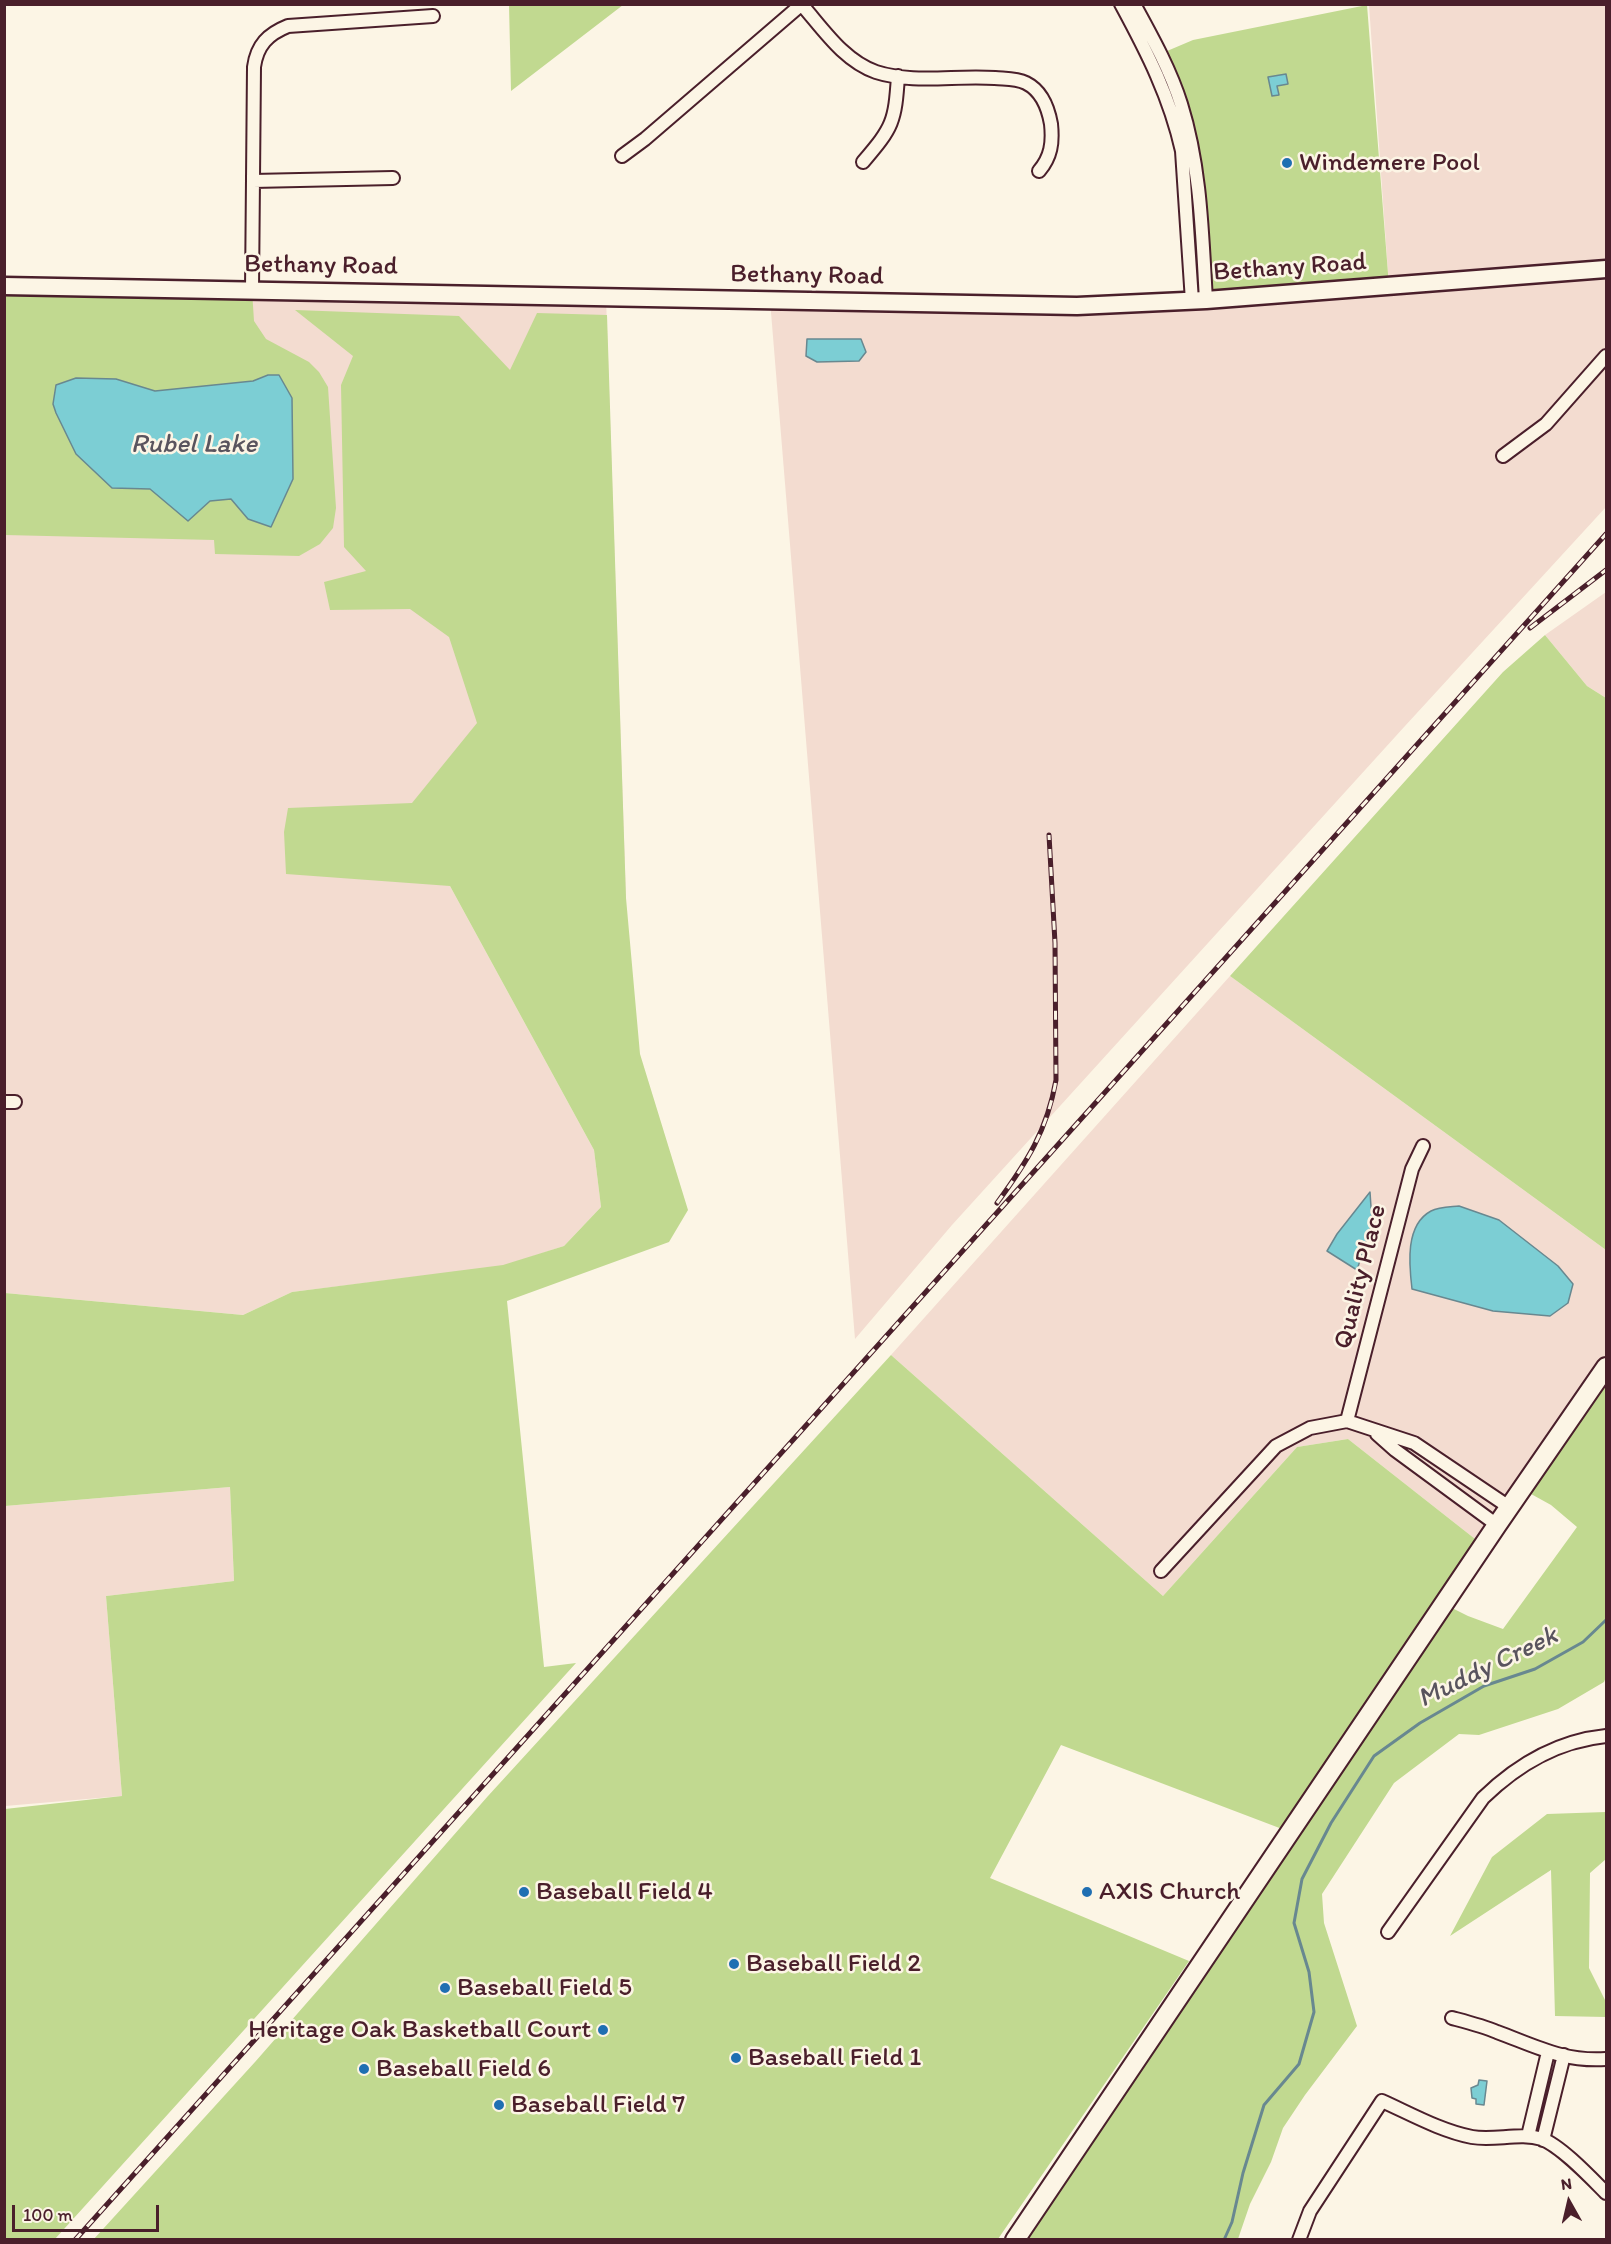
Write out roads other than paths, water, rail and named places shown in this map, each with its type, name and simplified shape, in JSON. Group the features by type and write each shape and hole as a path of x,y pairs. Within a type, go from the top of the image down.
{"main road":[{"name":"Bethany Road","path":"4,286 1106,306 1199,301 1606,269"},
{"path":"1015,2240 1509,1507 1606,1367"}],"street":[{"path":"1121,4 1154,66 1178,130 1199,301"},
{"path":"1134,4 1170,75 1187,126 1198,190 1199,301"},
{"path":"622,156 802,5 850,57 875,71 898,76 1015,79 1033,87 1047,106 1051,129 1048,160 1039,171"},
{"path":"252,290 254,67 255,54 261,44 270,35 288,26 299,24 433,16"},
{"path":"863,162 891,126 898,76"},
{"path":"253,181 393,178"},
{"path":"1503,456 1546,424 1606,356"},
{"name":"Quality Place","path":"1347,1421 1412,1169 1423,1146"},
{"path":"1161,1571 1276,1446 1310,1428 1347,1421 1414,1443 1509,1507"},
{"path":"1372,1429 1395,1450 1497,1525"},
{"path":"1388,1932 1483,1798 1499,1782 1536,1756 1564,1744 1606,1736"},
{"path":"1452,2018 1497,2032 1548,2052 1589,2060 1606,2059"},
{"path":"1528,2136 1548,2052"},
{"path":"1544,2140 1564,2055"},
{"path":"1299,2240 1310,2211 1382,2101 1442,2128 1474,2137 1528,2136 1544,2140 1557,2148 1606,2193"}],"water":[{"path":"1286,74 1288,84 1277,86 1279,95 1272,96 1268,77"},
{"path":"807,339 861,339 866,352 859,361 817,362 806,356"},
{"name":"Rubel Lake","path":"268,375 279,375 292,398 293,479 271,527 248,519 231,499 210,501 188,521 150,489 112,488 76,454 53,404 56,385 76,378 116,379 155,391 253,381"},
{"path":"1370,1192 1372,1222 1357,1270 1327,1251 1337,1234"},
{"path":"1459,1206 1499,1220 1558,1266 1573,1284 1568,1303 1550,1316 1493,1311 1412,1289 1410,1257 1413,1235 1417,1226 1431,1211"},
{"path":"1479,2080 1487,2081 1484,2105 1476,2104 1476,2099 1472,2098 1471,2088 1478,2085"}],"waterway":[{"name":"Muddy Creek","path":"1224,2240 1232,2222 1243,2173 1264,2105 1299,2064 1314,2012 1309,1972 1294,1923 1302,1879 1331,1823 1374,1756 1420,1723 1484,1686 1535,1669 1583,1642 1606,1620"}],"railway":[{"path":"75,2240 1606,534"},
{"path":"1530,628 1606,570"},
{"path":"997,1203 1018,1174 1041,1131 1056,1080 1055,943 1049,835"}],"place":[{"name":"Windemere Pool","path":"1287,163"},
{"name":"Baseball Field 4","path":"524,1892"},
{"name":"AXIS Church","path":"1087,1892"},
{"name":"Baseball Field 2","path":"734,1964"},
{"name":"Baseball Field 5","path":"445,1988"},
{"name":"Heritage Oak Basketball Court","path":"603,2030"},
{"name":"Baseball Field 1","path":"736,2058"},
{"name":"Baseball Field 6","path":"364,2069"},
{"name":"Baseball Field 7","path":"499,2105"}]}
